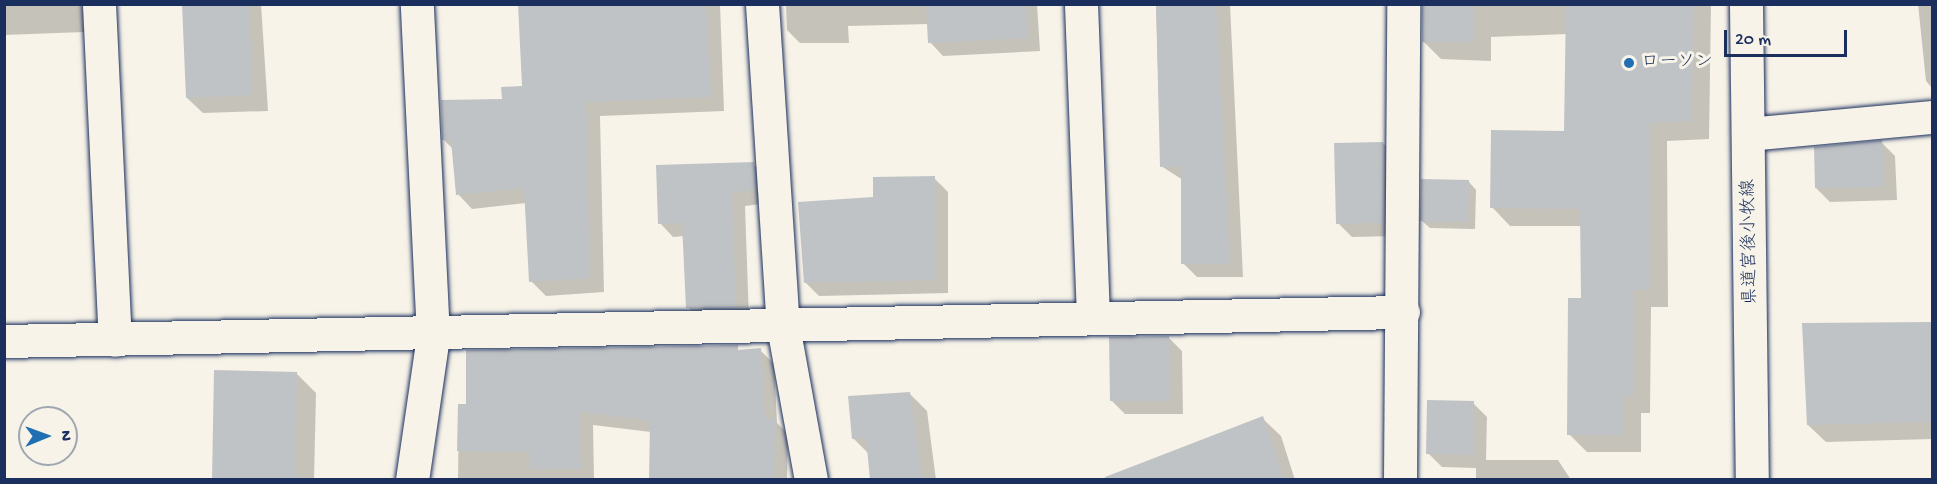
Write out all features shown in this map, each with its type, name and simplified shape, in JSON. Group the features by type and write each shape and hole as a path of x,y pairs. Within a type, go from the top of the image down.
{"street":[{"path":"99,4 115,340"},
{"path":"417,4 433,336 421,478"},
{"path":"762,4 783,326 811,480"},
{"path":"1081,4 1093,315"},
{"path":"1400,480 1403,312 1403,4"},
{"name":"県道宮後小牧線","path":"1746,4 1752,480"},
{"path":"1748,134 1932,117"},
{"path":"4,341 433,336 1093,315 1403,312"}],"building":[{"path":"182,4 249,4 252,95 186,98"},
{"path":"518,4 706,4 711,97 586,102 590,278 529,282 524,188 456,195 451,140 442,140 441,100 502,99 501,87 522,86"},
{"path":"926,4 1026,4 1028,38 928,43"},
{"path":"1156,4 1216,4 1230,264 1181,264 1181,167 1160,167"},
{"path":"1422,4 1474,4 1473,43 1422,42"},
{"path":"1566,4 1693,4 1692,121 1650,123 1650,290 1633,290 1633,396 1624,396 1624,435 1567,435 1568,298 1581,298 1580,209 1490,208 1491,130 1564,131"},
{"path":"1882,140 1884,187 1815,188 1814,147"},
{"path":"1383,142 1383,223 1336,224 1334,143"},
{"path":"754,162 755,190 732,193 736,307 686,308 682,223 658,224 656,165"},
{"path":"935,176 935,280 804,283 798,202 873,197 873,177"},
{"path":"1421,179 1469,180 1468,222 1420,221"},
{"path":"1932,322 1932,422 1807,425 1802,323"},
{"path":"1169,336 1169,401 1110,401 1109,337"},
{"path":"738,345 738,350 761,348 765,418 775,419 774,480 649,480 650,421 580,412 581,469 530,469 530,452 457,451 458,404 466,404 466,350"},
{"path":"214,370 297,372 295,480 212,480"},
{"path":"910,392 922,480 870,480 866,437 852,439 848,396"},
{"path":"1427,400 1474,401 1473,455 1426,454"},
{"path":"1263,416 1284,480 1106,480 1105,477"}],"place":[{"name":"ローソン","path":"1629,63"}]}
